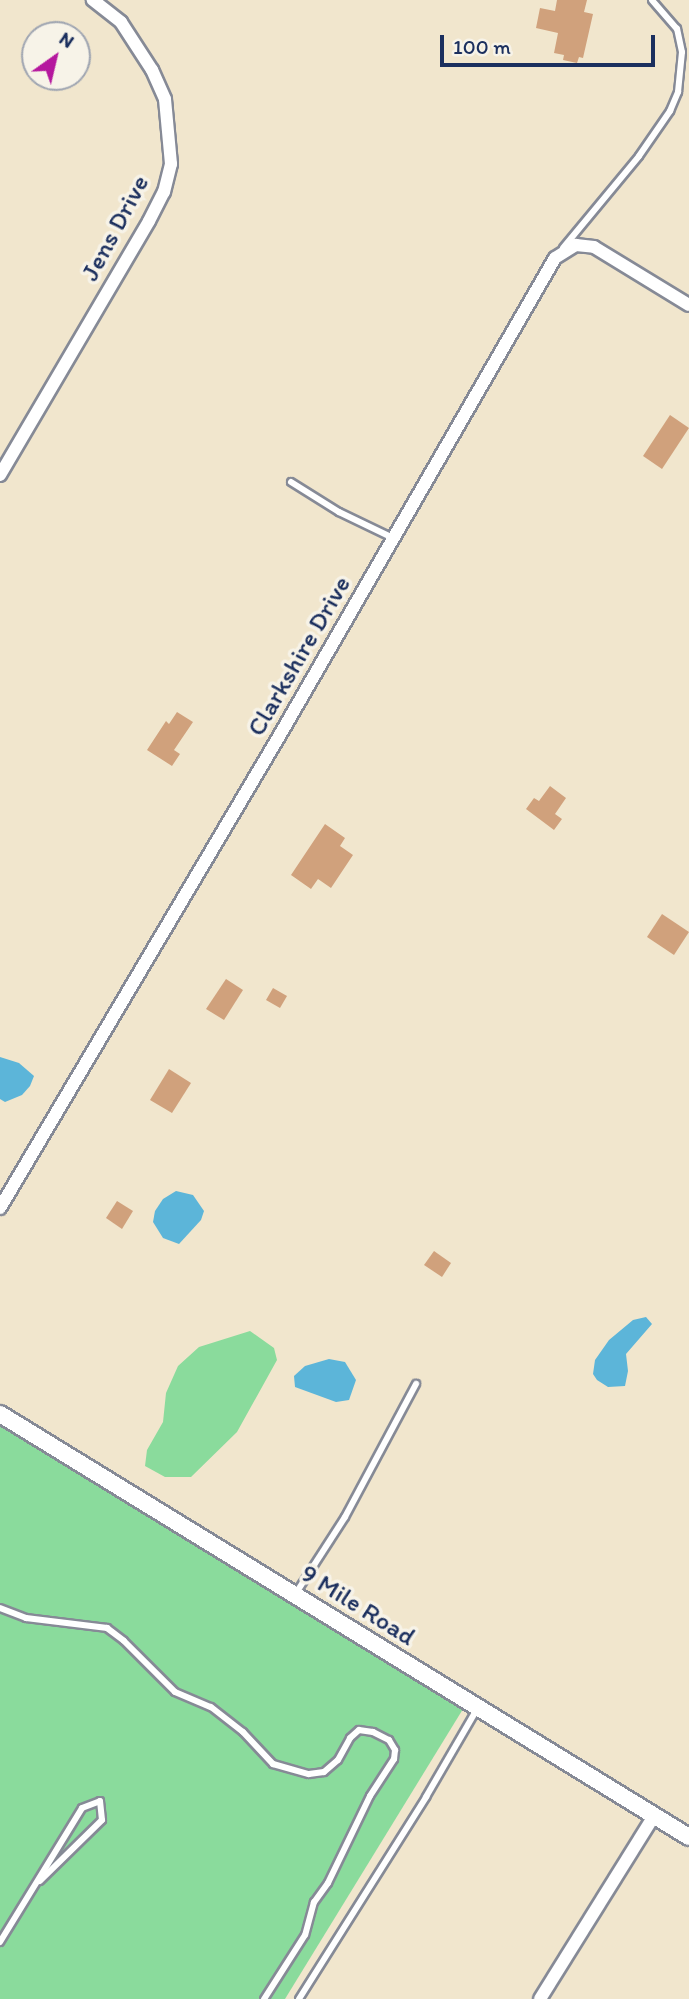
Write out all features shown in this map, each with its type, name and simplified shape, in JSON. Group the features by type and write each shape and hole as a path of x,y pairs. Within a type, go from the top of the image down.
{"street":[{"name":"Jens Drive","path":"0,475 149,221 164,192 171,164 165,99 152,70 121,22 93,0"},
{"path":"560,252 576,245 594,247 689,306"},
{"name":"Clarkshire Drive","path":"0,1208 560,252"},
{"name":"9 Mile Road","path":"0,1414 689,1837"},
{"path":"540,1999 654,1816"}],"lane":[{"path":"560,252 639,156 670,111 678,92 682,52 677,29 653,0"},
{"path":"290,482 339,512 393,538"},
{"path":"295,1594 345,1517 416,1384"},
{"path":"0,1608 26,1618 107,1628 124,1641 175,1692 211,1707 243,1732 273,1764 309,1774 324,1772 338,1760 350,1738 359,1730 373,1732 389,1740 395,1750 394,1759 370,1796 328,1883 314,1902 305,1935 264,1999"},
{"path":"299,1999 413,1818 477,1709"},
{"path":"0,1942 40,1881 82,1808 100,1801 102,1820 40,1881"}],"green space":[{"path":"250,1331 274,1348 277,1360 237,1432 191,1477 165,1477 145,1466 147,1450 163,1422 166,1393 178,1366 199,1347"},
{"path":"0,1424 463,1709 285,1999 0,1999"}],"water":[{"path":"0,1057 19,1063 34,1076 22,1095 5,1102 0,1099"},
{"path":"176,1191 193,1195 204,1211 201,1220 179,1244 163,1238 153,1222 155,1211 163,1199"},
{"path":"646,1317 652,1324 626,1354 628,1371 625,1386 608,1387 597,1380 593,1374 595,1360 609,1340 633,1320"},
{"path":"329,1359 345,1362 356,1380 349,1400 336,1402 295,1387 294,1376 305,1366"}],"building":[{"path":"557,0 587,0 584,12 593,14 583,58 579,57 577,63 563,60 564,55 554,53 558,33 536,28 540,8 555,11"},
{"path":"670,415 689,428 662,469 643,456"},
{"path":"177,712 193,722 174,750 180,754 172,766 147,750 166,721 169,724"},
{"path":"550,786 566,798 555,814 562,819 554,830 526,809 534,798 539,801"},
{"path":"325,824 345,838 340,846 353,855 331,888 318,879 311,889 291,875"},
{"path":"662,914 689,932 674,955 647,937"},
{"path":"226,979 243,990 224,1020 206,1009"},
{"path":"273,988 287,996 280,1008 266,1000"},
{"path":"169,1069 191,1083 172,1113 150,1100"},
{"path":"117,1201 133,1211 122,1229 106,1218"},
{"path":"434,1251 451,1263 442,1277 424,1265"}]}
